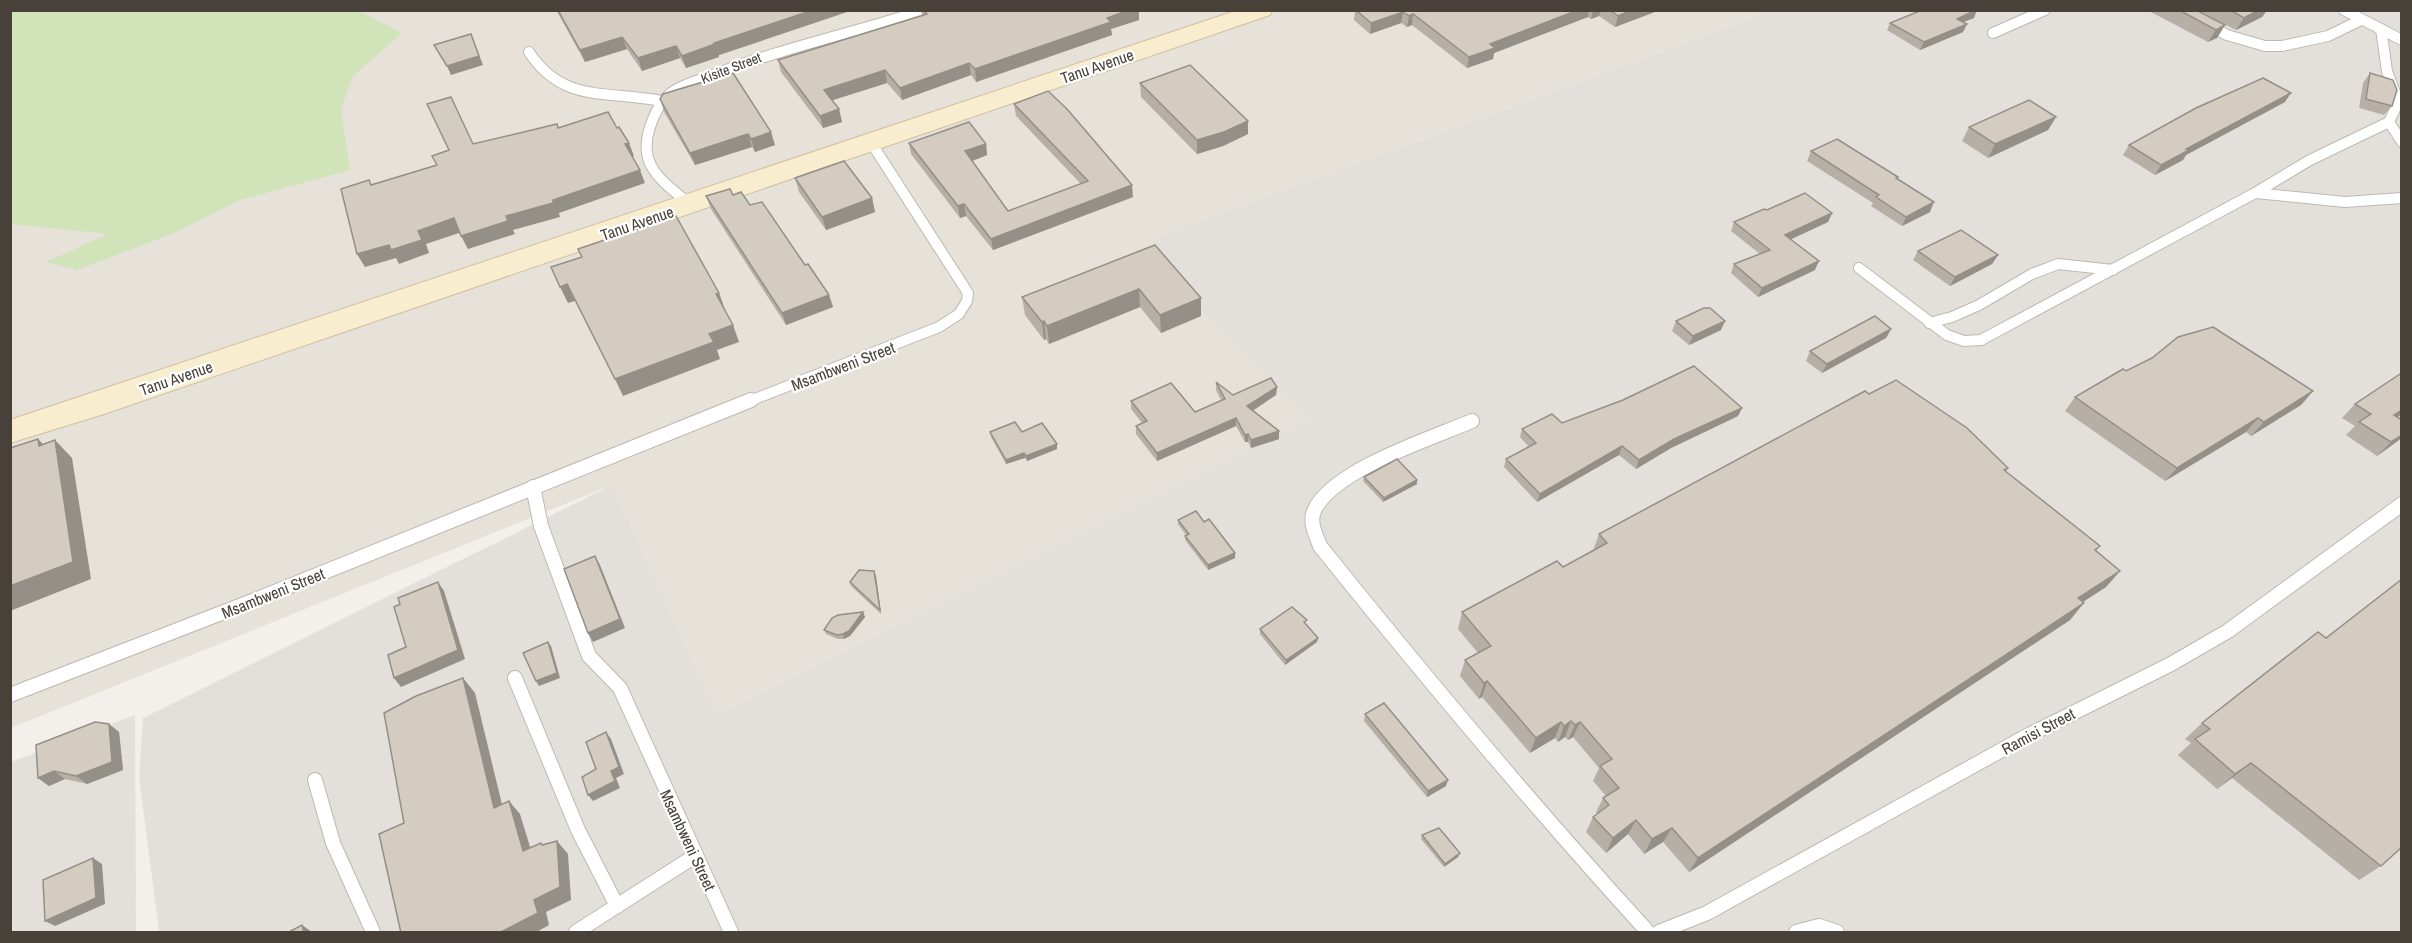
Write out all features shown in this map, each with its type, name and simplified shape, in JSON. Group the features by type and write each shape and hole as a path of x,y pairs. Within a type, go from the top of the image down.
{"street":[{"name":"Tanu Avenue","path":"10,432 691,205 870,141 1262,10"}],"lane":[{"name":"Kisite Street","path":"661,101 675,90 756,58 866,29 924,10"},
{"path":"1993,33 2045,10"},
{"path":"2179,10 2229,35 2266,45 2279,46 2327,36 2361,20"},
{"path":"2344,10 2402,40"},
{"path":"1859,268 1929,323 1961,341 1981,340 2255,193 2310,160 2389,122 2394,114 2397,98 2387,71 2381,29"},
{"path":"529,52 543,70 573,89 597,95 628,95 661,101 646,136 645,150 657,173 691,205"},
{"path":"2389,122 2402,142"},
{"name":"Msambweni Street","path":"10,695 265,596 746,402 925,334 952,320 964,310 968,301 968,293 870,141"},
{"path":"2255,193 2345,202 2402,198"},
{"path":"1929,323 1952,317 1979,305 2032,274 2058,264 2113,270"},
{"path":"1472,421 1352,474 1331,487 1314,511 1312,527 1320,546 1406,652 1570,847 1648,933"},
{"name":"Msambweni Street","path":"533,487 541,526 588,656 620,688 731,933"},
{"name":"Ramisi Street","path":"1659,933 1707,913 2027,736 2171,664 2228,631 2402,504"},
{"path":"515,678 578,830 617,906"},
{"path":"315,780 333,843 373,933"},
{"path":"576,933 695,856"},
{"path":"1796,933 1819,926 1837,933"}],"shaded area":[{"path":"2397,10 2401,14 2401,932 159,932 139,777 143,718 612,485 717,716 1313,419 1205,314 1165,261 1153,239 1771,11"},
{"path":"11,11 1771,11 1154,239 1314,419 717,717 612,485 11,728"},
{"path":"135,715 136,932 11,932 11,762"}],"green space":[{"path":"11,10 360,11 402,33 352,77 341,110 350,170 240,200 174,233 77,270 46,262 108,234 11,224"}],"building":[{"path":"558,10 813,10 682,56 676,46 638,58 622,37 580,50"},
{"path":"924,10 1129,10 1107,18 1111,22 975,69 969,63 900,88 885,70 824,90 839,109 820,116 778,60 927,14"},
{"path":"1356,10 1578,10 1490,44 1495,48 1469,57 1413,14 1409,16 1403,12 1371,23"},
{"path":"1610,10 1632,10 1618,16"},
{"path":"1922,10 1976,10 1957,19 1967,24 1924,42 1890,23"},
{"path":"2179,10 2196,10 2225,25 2216,30"},
{"path":"2230,10 2259,10 2244,18"},
{"path":"471,34 479,56 447,66 434,45"},
{"path":"1190,65 1248,121 1224,132 1197,140 1140,83"},
{"path":"733,73 771,132 751,139 748,134 690,153 660,99 663,94"},
{"path":"2370,73 2393,80 2397,90 2392,106 2366,99"},
{"path":"2263,78 2291,93 2186,149 2189,150 2161,165 2129,145 2196,108"},
{"path":"1048,91 1067,109 1132,185 991,239 964,204 958,206 909,143 969,122 986,144 965,151 1008,211 1088,181 1014,104"},
{"path":"451,97 473,144 557,124 558,128 608,112 629,143 625,144 640,170 553,200 553,203 506,216 508,221 461,236 454,218 418,231 422,240 391,250 389,245 357,254 341,189 369,180 371,185 437,165 432,156 449,150 427,104"},
{"path":"2029,100 2056,117 1995,144 1969,127"},
{"path":"1837,139 1934,202 1906,217 1876,197 1879,195 1811,151"},
{"path":"844,161 872,198 822,217 795,178"},
{"path":"730,189 733,195 741,192 750,205 762,202 805,265 808,264 829,295 782,313 706,196"},
{"path":"1805,193 1832,213 1785,235 1819,261 1762,288 1734,264 1770,250 1734,222"},
{"path":"676,216 719,293 716,294 733,325 709,334 714,342 615,379 567,284 560,287 551,267 582,257 578,249"},
{"path":"1961,230 1998,255 1955,277 1918,251"},
{"path":"1155,245 1201,298 1160,315 1139,289 1047,326 1022,297"},
{"path":"1704,308 1710,308 1725,321 1693,336 1676,321"},
{"path":"1875,316 1891,329 1827,364 1810,351"},
{"path":"2213,327 2313,391 2264,422 2258,418 2177,468 2075,397 2123,369 2126,371 2152,358 2178,337"},
{"path":"1694,366 1742,408 1674,439 1639,460 1622,446 1540,494 1506,459 1536,443 1522,429 1552,414 1562,423 1623,400"},
{"path":"2400,374 2402,375 2402,410 2394,415 2402,420 2402,435 2391,442 2359,422 2371,414 2355,404"},
{"path":"1271,378 1277,387 1247,406 1279,431 1251,440 1248,434 1245,435 1236,418 1157,453 1136,426 1147,421 1131,401 1171,383 1195,412 1225,399 1216,382 1233,395"},
{"path":"1896,380 1967,428 2008,468 2004,470 2100,546 2095,550 2120,571 2078,598 2084,603 1698,858 1672,828 1652,839 1636,820 1613,838 1593,817 1609,805 1603,798 1619,788 1600,766 1612,759 1580,722 1575,725 1571,721 1564,726 1561,722 1536,738 1487,681 1484,683 1465,660 1491,646 1462,612 1557,561 1563,567 1607,543 1599,534 1865,391 1869,394"},
{"path":"1015,422 1022,432 1042,423 1057,444 1026,456 1024,453 1006,460 990,432"},
{"path":"38,439 39,446 55,440 73,562 10,586 10,448"},
{"path":"1397,459 1417,480 1384,498 1364,477"},
{"path":"1196,511 1204,522 1209,519 1235,553 1208,565 1185,536 1189,534 1178,520"},
{"path":"595,556 620,619 588,633 564,569"},
{"path":"859,570 874,571 880,610 850,582"},
{"path":"2402,579 2402,847 2381,866 2251,763 2235,774 2195,739 2210,729 2202,723 2318,632 2326,638"},
{"path":"438,582 458,650 394,678 388,655 406,647 394,607 400,604 398,598"},
{"path":"1292,607 1307,620 1304,622 1318,638 1286,660 1260,629"},
{"path":"863,612 849,631 843,634 837,635 824,630 832,618 838,615"},
{"path":"548,642 557,673 536,681 523,653"},
{"path":"463,678 494,808 509,801 523,851 541,843 542,845 557,841 560,887 534,900 538,913 499,933 401,933 379,834 404,823 384,713 416,696"},
{"path":"1384,703 1448,780 1428,791 1365,714"},
{"path":"95,722 109,724 112,762 76,776 54,771 38,778 36,745"},
{"path":"606,732 619,767 611,771 615,781 588,795 582,777 596,769 586,742"},
{"path":"1439,828 1460,853 1445,864 1422,835"},
{"path":"93,858 96,898 45,921 43,880"},
{"path":"302,925 304,933 287,933"}]}
